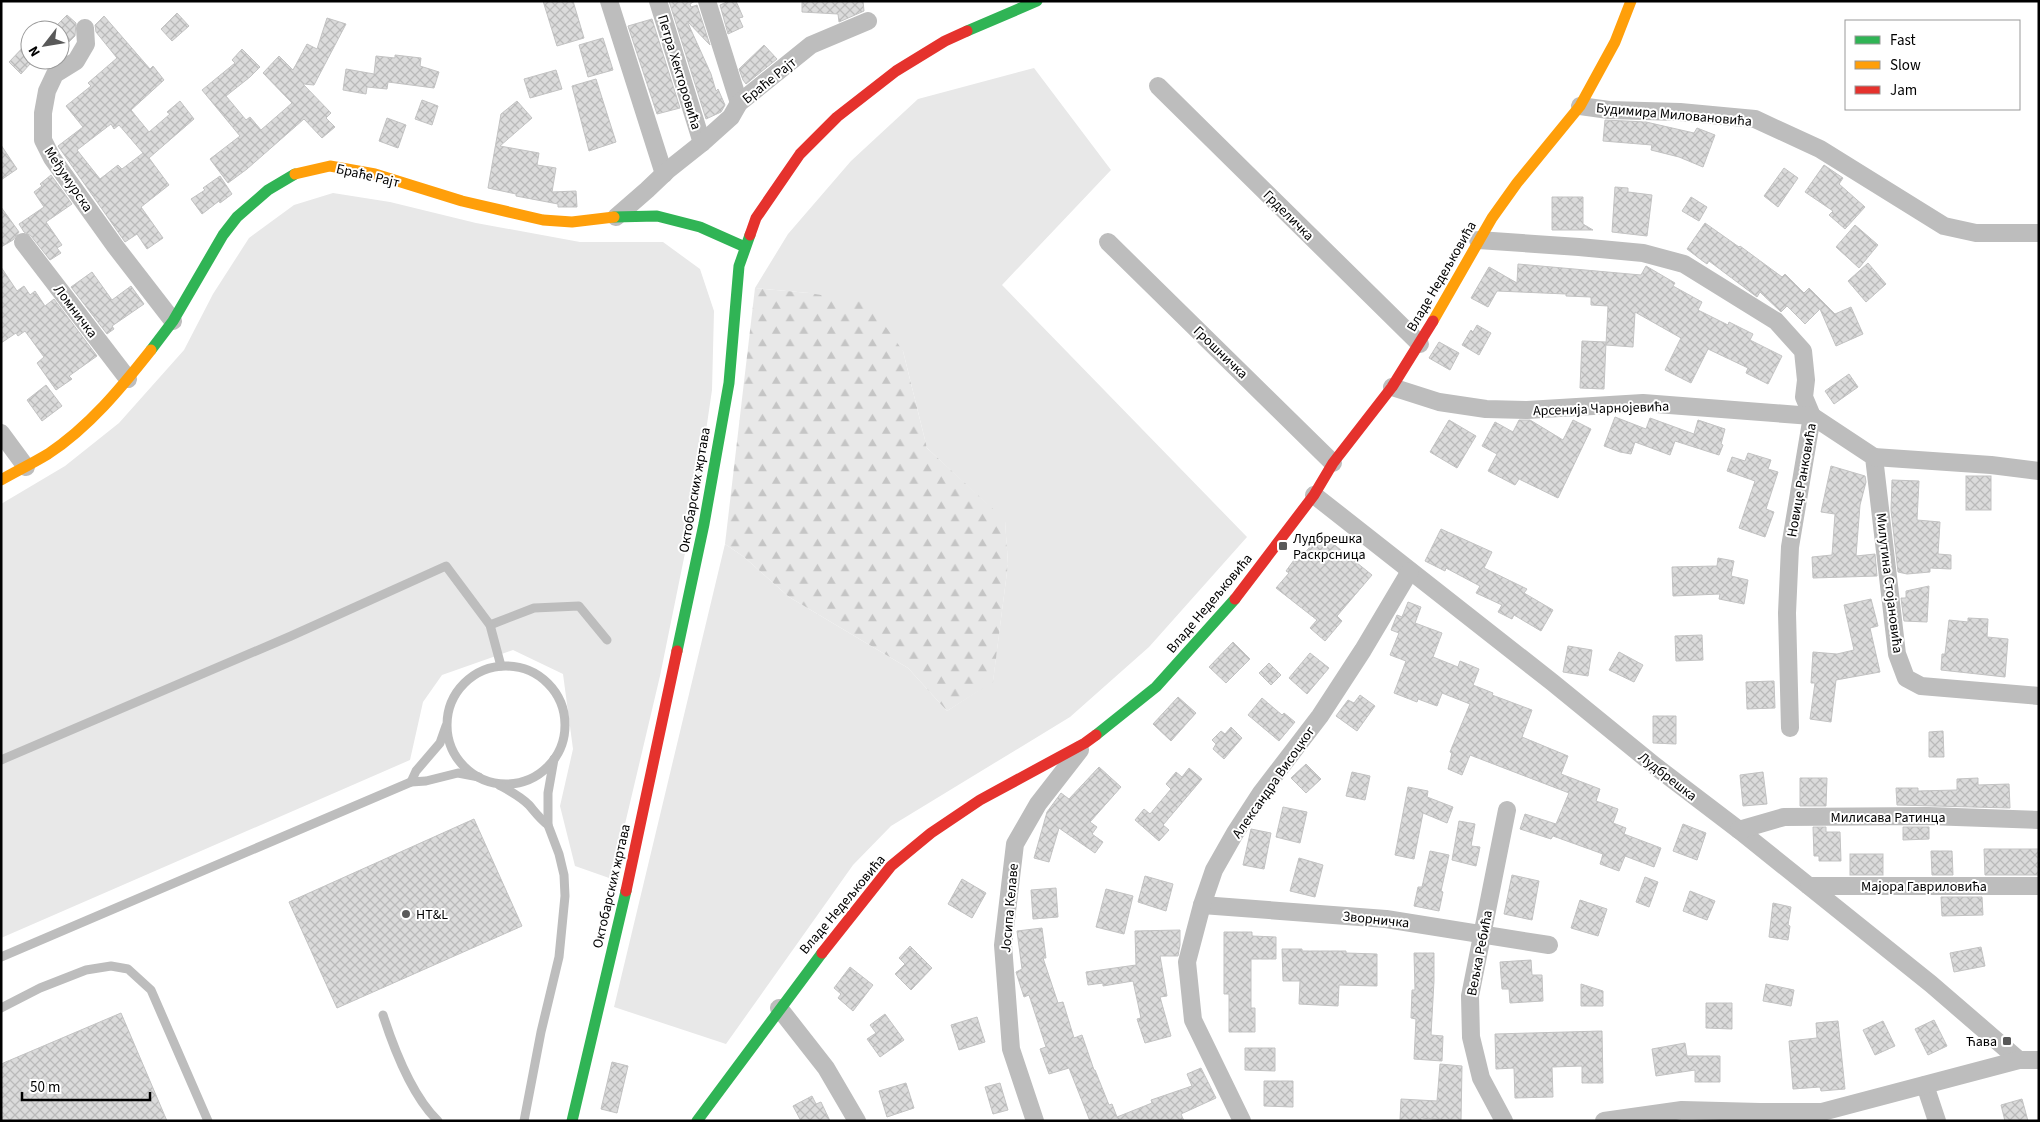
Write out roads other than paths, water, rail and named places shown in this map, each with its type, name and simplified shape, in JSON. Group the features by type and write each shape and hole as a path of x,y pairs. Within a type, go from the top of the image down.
{"street":[{"path":"609,1 664,174"},
{"name":"Петра Хекторовића","path":"658,1 702,143"},
{"path":"707,1 739,103"},
{"name":"Октобарских жртава","path":"572,1121 632,867 704,524 729,383 739,266 756,218 800,154 837,117 896,71 945,41 1037,1"},
{"name":"Владе Недељковића","path":"697,1121 779,1008 891,866 931,832 980,800 1085,744 1156,687 1239,594 1314,495 1333,462 1392,387 1420,344 1478,240 1517,183 1580,106 1615,42 1631,1"},
{"name":"Браће Рајт","path":"616,217 731,117 739,103 811,45 868,21"},
{"name":"Међумурска","path":"85,28 86,44 76,61 56,74 47,91 43,113 43,140 52,158 115,246 173,320"},
{"name":"Грделичка","path":"1158,86 1420,344"},
{"name":"Будимира Миловановића","path":"1580,106 1608,110 1680,112 1755,119 1820,148 1944,226 1976,233 2039,234"},
{"name":"Браће Рајт","path":"1,480 49,453 94,417 128,379 173,320 222,235 237,217 268,190 290,176 303,171 330,166 375,174 462,201 543,220 572,222 616,217 661,218 700,227 745,247"},
{"path":"651,186 653,204 661,218"},
{"name":"Новице Ранковића","path":"1478,240 1579,246 1644,253 1684,264 1776,321 1803,351 1806,380 1804,397 1812,416 1790,547 1787,613 1790,728"},
{"name":"Ломничка","path":"23,242 128,379"},
{"name":"Грошничка","path":"1108,242 1333,462"},
{"name":"Арсенија Чарнојевића","path":"1392,387 1439,402 1486,409 1527,410 1643,404 1812,416"},
{"path":"1812,416 1874,457 1991,465 2039,471"},
{"path":"1,434 26,467"},
{"name":"Милутина Стојановића","path":"1874,457 1897,654 1906,678 1921,686 2039,696"},
{"name":"Лудбрешка","path":"1314,495 1552,682 1654,766 1809,886 1931,984 2019,1060"},
{"name":"Александра Висоцког","path":"1242,1121 1193,1020 1187,962 1202,905 1214,870 1235,833 1261,793 1325,708 1363,650 1410,571"},
{"name":"Јосипа Келаве","path":"1035,1121 1011,1049 1003,944 1014,844 1038,804 1085,744"},
{"name":"Вељка Ребића","path":"1504,1121 1481,1078 1471,1037 1470,996 1507,810"},
{"name":"Милисава Ратинца","path":"1739,830 1784,817 1928,816 2039,820"},
{"name":"Мајора Гавриловића","path":"1809,886 2039,886"},
{"name":"Зворничка","path":"1202,905 1386,919 1549,945"},
{"path":"779,1008 826,1068 857,1121"},
{"path":"1604,1121 1682,1110 1822,1112 2019,1060 2039,1060"},
{"path":"1925,1085 1937,1121"}],"lane":[{"path":"1,760 291,636 446,566 490,625 501,666"},
{"path":"490,625 534,608 579,606 607,640"},
{"path":"1,957 411,782 426,781 458,773 511,784 528,780 542,772 554,759 562,744 565,728 564,711 558,696 548,682 534,672 518,667 501,666 485,669 470,678 458,690 451,705 440,743 416,771 411,782"},
{"path":"447,721 449,738 455,754 465,767 479,777"},
{"path":"524,1121 541,1032 559,957 565,896 564,874 548,825 548,793 554,759"},
{"path":"495,782 517,795 548,825"},
{"path":"1,1008 40,988 86,970 111,966 128,970 151,990 208,1121"},
{"path":"383,1015 393,1047 427,1110 438,1121"}],"place":[{"name":"Лудбрешка Раскрсница","path":"1283,546"},
{"name":"HT&L","path":"406,914"},
{"name":"Ћава","path":"2007,1041"}]}
